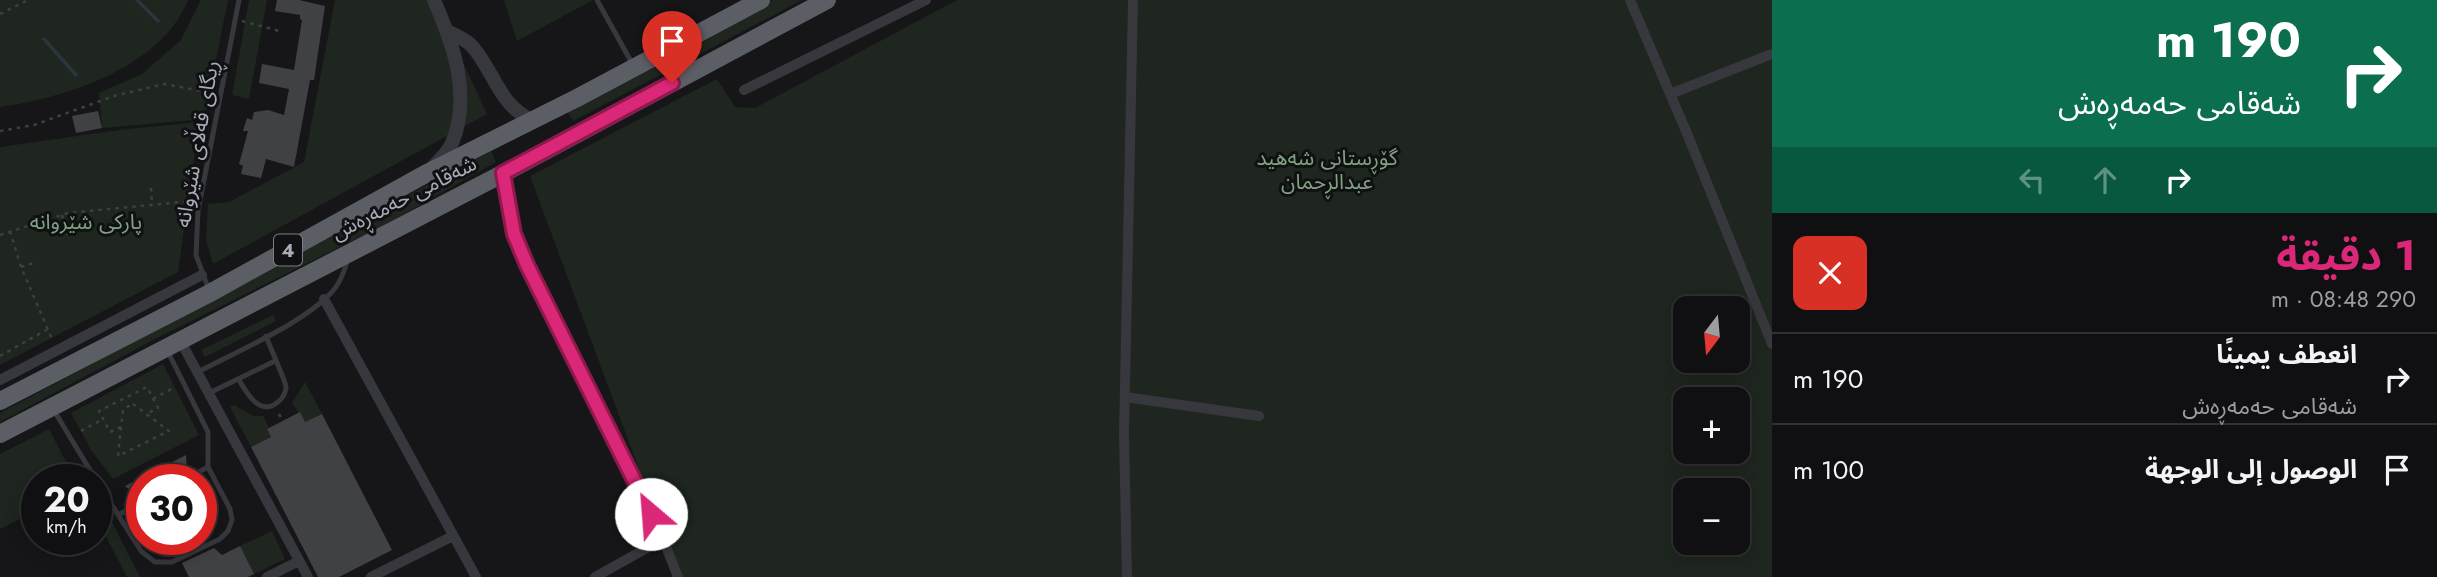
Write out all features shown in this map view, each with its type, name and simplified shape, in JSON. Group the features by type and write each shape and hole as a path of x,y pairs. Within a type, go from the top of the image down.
{"highway":[{"name":"شەقامی حەمەڕەش","path":"0,401 210,293 429,172 761,0"},
{"name":"شەقامی حەمەڕەش","path":"0,434 503,173 827,0"}],"street":[{"path":"429,172 452,145 459,118 460,94 458,68 435,0"},
{"path":"744,90 926,0"},
{"path":"1127,577 1125,397 1133,0"},
{"path":"1630,0 1772,344"},
{"path":"447,31 470,44 503,97 519,114 532,120"},
{"path":"1670,94 1772,54"},
{"path":"503,173 514,234 527,265 663,539 678,577"},
{"path":"0,380 202,275"},
{"path":"324,299 476,577"},
{"path":"172,343 209,393 308,577"},
{"path":"1125,397 1259,416"},
{"path":"371,577 453,536"},
{"path":"595,577 663,539"},
{"path":"267,577 299,561"}],"lane":[{"name":"ڕیگای قەڵای شێروانە","path":"210,293 202,275 196,248 200,201 239,0"},
{"path":"597,0 635,67"},
{"path":"196,373 294,320 324,299 337,285 350,251"},
{"path":"239,380 251,400 260,406 268,407 278,402 285,394 287,384 266,336"},
{"path":"172,343 208,432 208,464"},
{"path":"209,393 275,361"},
{"path":"52,406 86,464"},
{"path":"217,485 232,515 228,531 217,540"},
{"path":"112,505 126,528"},
{"path":"118,515 126,511"},
{"path":"146,555 155,562 172,562 187,555"}],"path":[{"path":"0,14 28,0"},
{"path":"235,19 283,32"},
{"path":"0,131 34,125 114,96 163,84 220,94"},
{"path":"151,188 152,204"},
{"path":"0,234 62,215 200,201"},
{"path":"62,215 68,236"},
{"path":"10,231 21,267 56,349"},
{"path":"21,267 37,262"},
{"path":"0,356 48,329"},
{"path":"128,387 132,395"},
{"path":"121,427 110,432 99,411 147,387 158,408 146,414"},
{"path":"153,399 175,387"},
{"path":"113,395 116,403"},
{"path":"133,404 146,414 169,431 118,456 123,409 133,404"},
{"path":"81,431 103,419"}],"green space":[{"path":"0,0 188,0 175,24 156,44 108,76 53,96 0,107"},
{"path":"201,0 228,0 204,119 102,128 99,93 142,74 181,40"},
{"path":"249,0 267,0 249,99 232,95"},
{"path":"335,0 434,0 487,114 213,264 206,240 208,204 229,202 304,162"},
{"path":"504,0 593,0 517,41"},
{"path":"773,0 802,0 573,121 567,111"},
{"name":"گۆڕستانی شەهید عبدالڕحمان","path":"957,0 1772,0 1772,577 679,577 530,176 717,79 735,107 755,108"},
{"name":"پارکی شێروانە","path":"199,122 178,272 0,365 0,147"},
{"path":"491,151 496,162 388,223 153,340 0,422 0,413"},
{"path":"273,315 276,321 205,357 201,350"},
{"path":"163,364 199,435 142,464 126,464 126,472 113,479 112,464 102,464 71,413"},
{"path":"305,382 322,414 305,422 292,403"},
{"path":"234,405 254,416 263,416 271,437 251,447 230,407"},
{"path":"49,429 67,464 21,464 21,518 0,529 0,454"},
{"path":"112,522 126,549 126,555 129,555 140,577 127,577 112,548"},
{"path":"272,531 285,559 254,574 240,546"}],"building":[{"path":"277,0 299,0 325,6 314,80 310,80 294,167 266,159 261,178 241,174 243,166 239,164 248,131 243,131 247,118 252,120 254,112 268,110 284,115 289,89 259,83 262,64 294,70 302,20 300,15 275,11"},
{"path":"98,111 102,128 76,133 72,116"},
{"path":"300,412 305,422 322,414 392,550 339,577 318,577 251,447 271,437 267,429"},
{"path":"186,455 187,464 168,464"},
{"path":"240,546 254,574 248,577 189,577 182,563 199,555 217,555 217,551 222,555"}],"waterway":[{"path":"137,0 158,21"},
{"path":"44,39 76,75"}],"route":[{"path":"651,514 527,265 514,234 503,173 672,83"}]}
